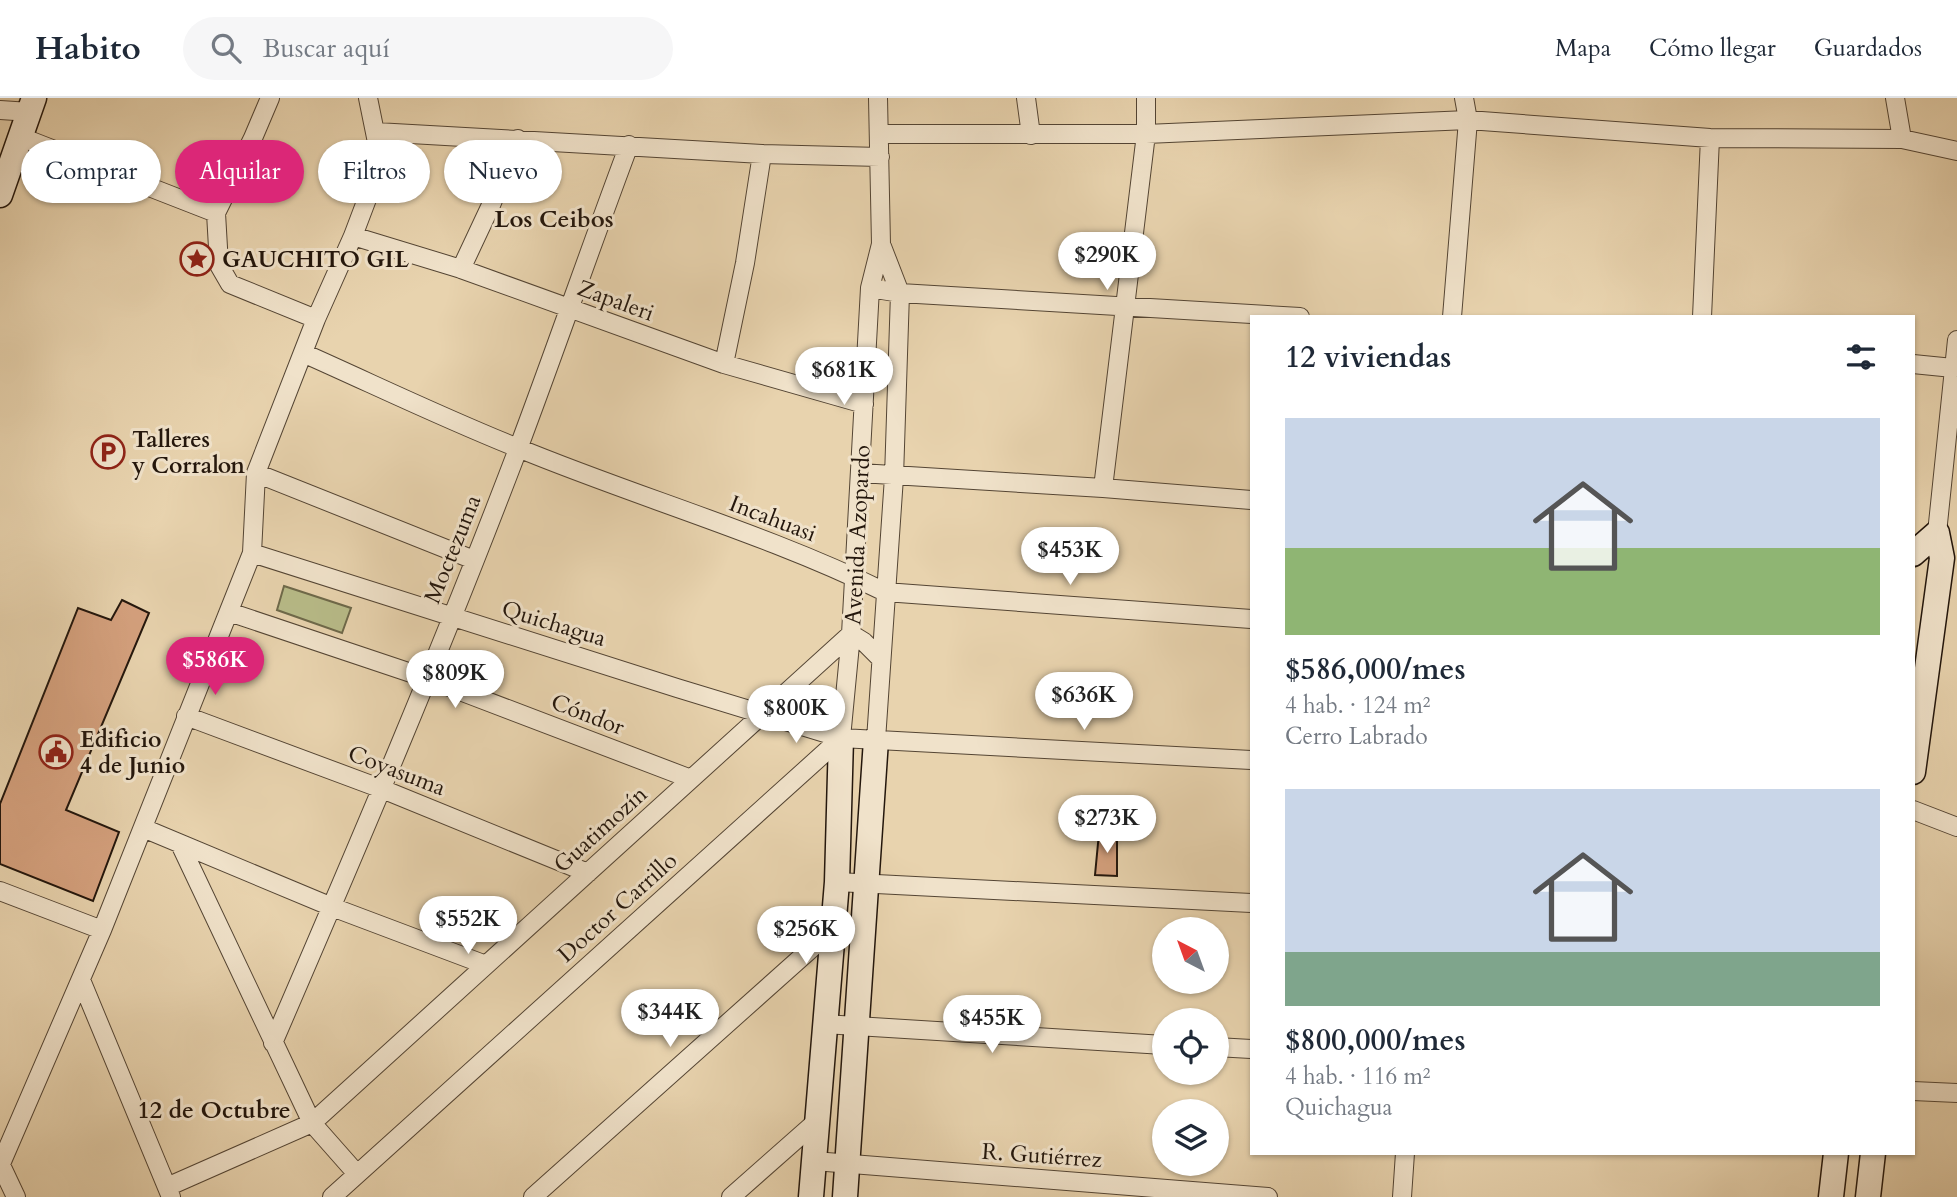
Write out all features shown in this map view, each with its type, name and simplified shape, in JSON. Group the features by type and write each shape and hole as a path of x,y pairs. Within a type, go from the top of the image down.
{"street":[{"path":"270,98 215,213 219,265 230,284 316,319"},
{"path":"16,1197 0,1164 102,930 252,553 256,473 381,162 368,98"},
{"path":"878,98 881,244"},
{"path":"1026,98 1031,135"},
{"path":"1103,488 1146,134 1146,98"},
{"path":"1452,315 1468,120 1464,98"},
{"path":"1895,98 1902,139"},
{"path":"0,110 32,105 0,195"},
{"path":"880,134 1146,134 1468,120 1710,138 1902,139 1957,151"},
{"path":"376,132 762,154 880,157"},
{"path":"22,137 215,213"},
{"path":"1702,315 1710,138"},
{"path":"461,270 518,139"},
{"name":"Moctezuma","path":"273,1043 452,617 518,449 629,145"},
{"path":"724,364 745,263 762,154"},
{"name":"Zapaleri","path":"353,236 461,270 724,364 864,404"},
{"name":"Avenida Azopardo","path":"811,1197 837,882 841,738 851,634 870,288 881,244"},
{"name":"Avenida Azopardo","path":"845,1197 894,477 900,293 881,244"},
{"path":"870,288 900,293 1261,315"},
{"path":"1915,742 1920,666 1949,559 1937,533 1957,340"},
{"name":"Incahuasi","path":"303,354 518,449 738,530 854,576 886,592 1250,619"},
{"path":"1915,364 1953,368"},
{"path":"256,473 474,560"},
{"path":"860,473 1250,500"},
{"path":"1915,552 1937,533"},
{"name":"Quichagua","path":"252,553 841,738 1250,760"},
{"path":"1915,554 1949,559"},
{"name":"Cóndor","path":"229,611 426,678 691,779"},
{"path":"851,634 864,642 881,659"},
{"name":"Guatimozín","path":"169,1192 312,1123 851,634"},
{"name":"Coyasuma","path":"186,716 382,789 588,873"},
{"name":"Doctor Carrillo","path":"332,1197 841,738"},
{"path":"1915,811 1957,827"},
{"path":"143,828 332,907 486,965"},
{"path":"180,844 312,1123 357,1174"},
{"path":"837,882 1250,902"},
{"path":"0,891 102,930"},
{"path":"533,1197 832,930"},
{"path":"81,980 169,1192"},
{"path":"824,1024 1152,1044"},
{"path":"1229,1048 1250,1049"},
{"path":"1915,1091 1957,1093"},
{"path":"731,1197 817,1121"},
{"path":"1402,1197 1405,1155"},
{"path":"1831,1197 1836,1155"},
{"path":"1868,1197 1873,1155"},
{"name":"R. Gutiérrez","path":"814,1161 1268,1197"}],"green space":[{"path":"284,586 351,608 342,633 277,610"}],"building":[{"name":"Edificio 4 de Junio","path":"122,600 149,613 66,810 119,832 93,901 0,864 0,804 78,608 111,620"},
{"path":"1099,833 1117,833 1117,876 1095,875"}],"place":[{"name":"GAUCHITO GIL","path":"197,259"},
{"name":"Talleres y Corralon","path":"108,452"},
{"name":"Edificio 4 de Junio","path":"56,752"}],"district":[{"name":"Los Ceibos","path":"554,219"},
{"name":"12 de Octubre","path":"214,1110"}]}
